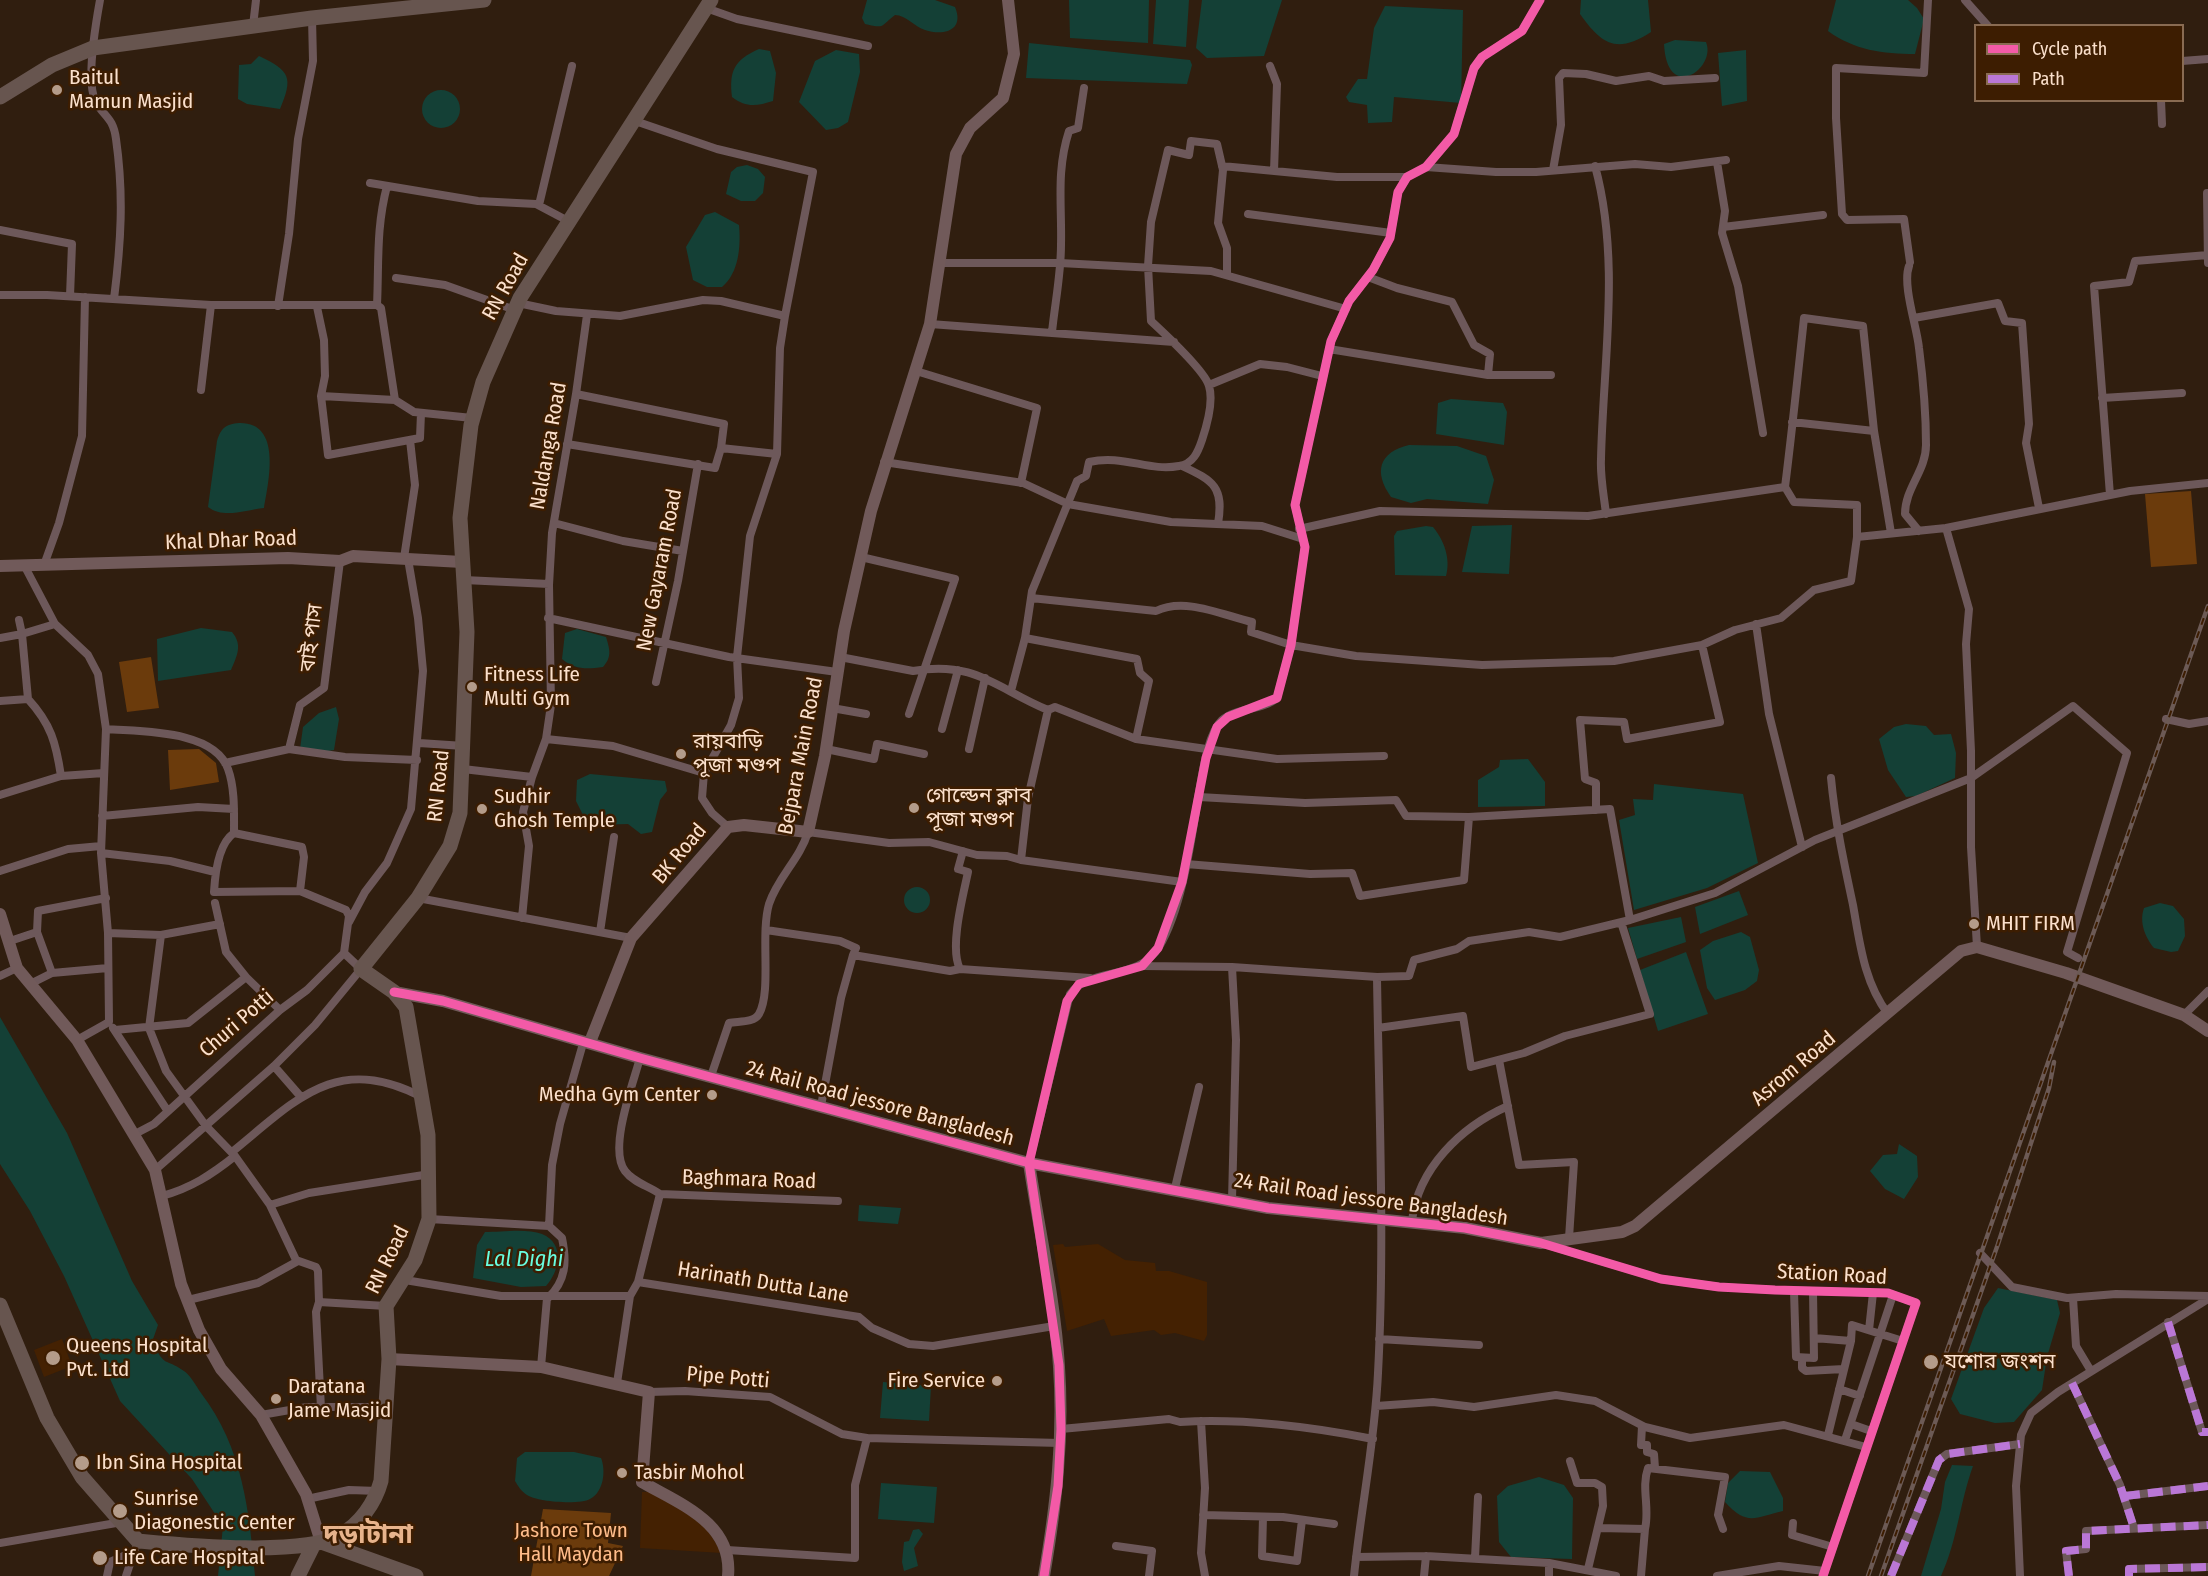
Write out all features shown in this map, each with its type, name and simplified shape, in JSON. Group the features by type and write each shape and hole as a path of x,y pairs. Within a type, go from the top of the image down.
{"highway":[{"path":"358,13 417,0"},
{"path":"0,97 52,66 93,48 312,18 484,0"},
{"name":"RN Road","path":"318,1543 339,1536 358,1521 378,1491 389,1359 386,1306 405,1280 424,1239 429,1219 430,1174 422,1097 406,1007 394,992 361,969 418,898 456,831 460,813 467,632 460,518 472,418 483,382 517,307 708,4"},
{"path":"0,1305 48,1418 82,1477 122,1522 137,1546 264,1547 318,1543 416,1576"},
{"path":"301,1573 318,1543"}],"street":[{"path":"100,0 93,48 94,98 111,119 123,219 114,298"},
{"path":"253,26 256,0"},
{"name":"Bejpara Main Road","path":"711,1076 729,1023 751,1020 760,1013 769,906 775,891 803,849 808,832 826,749 837,672 861,557 884,462 930,324 956,154 970,128 1003,98 1014,54 1008,0"},
{"path":"1222,166 1337,177 1407,177 1426,167 1454,134 1474,68 1482,57 1522,31 1540,0"},
{"path":"1919,531 1905,514 1911,487 1923,468 1926,447 1919,348 1907,271 1910,264 1905,219 1847,220 1842,214 1836,118 1836,68 1924,73 1928,0"},
{"path":"1965,0 1986,24"},
{"path":"708,4 737,18 868,46"},
{"path":"278,306 289,234 298,139 313,61 312,18"},
{"path":"2184,61 2208,59"},
{"path":"539,205 572,66"},
{"path":"1270,66 1276,84 1274,171"},
{"path":"1553,170 1561,125 1559,78 1563,73 1586,74 1616,81 1649,76 1664,81 1715,78"},
{"path":"1052,332 1060,263 1061,224 1058,203 1064,147 1069,131 1078,128 1084,88"},
{"path":"2161,102 2162,124"},
{"path":"635,121 717,149 813,172 780,348 777,454 750,536 737,657 739,698 731,724 704,773 702,798 712,813 728,827"},
{"path":"1182,466 1197,456 1203,438 1210,406 1209,385 1174,342 1151,321 1148,267 1151,222 1168,150 1189,155 1191,141 1217,144 1222,166 1218,223 1227,248 1227,275"},
{"path":"1426,167 1496,172 1635,164 1671,167 1722,161 1725,211 1723,226 1728,259 1738,286 1763,433"},
{"path":"1595,166 1603,196 1608,292 1601,461 1606,514"},
{"path":"1142,966 1158,948 1182,882 1209,748 1216,727 1222,720 1275,700 1291,645 1305,547 1295,505 1322,376 1329,350 1346,309 1368,277 1391,233 1398,192 1407,177"},
{"path":"370,183 478,201 539,205 570,222"},
{"path":"387,186 380,214 376,257 377,305 381,308 395,400 406,410 472,418"},
{"path":"2207,193 2208,263"},
{"path":"1248,214 1391,233"},
{"path":"1723,226 1823,215"},
{"path":"0,230 72,244 70,296"},
{"path":"2110,495 2094,286 2129,282 2135,261 2208,255"},
{"path":"938,263 1060,263 1211,271 1346,309"},
{"path":"1368,277 1452,302 1474,345 1490,354 1488,375"},
{"path":"396,278 445,285 517,307 586,315 645,313 703,300 721,301 785,316"},
{"path":"0,296 70,296 211,305 317,307 377,305"},
{"path":"44,565 60,523 82,436 85,297"},
{"path":"1914,318 1998,303 2005,321 2022,324 2029,424 2026,443 2038,508"},
{"path":"201,390 211,305"},
{"path":"317,307 325,358 321,396 328,454 420,438 421,413"},
{"name":"Naldanga Road","path":"522,918 529,846 523,812 532,777 546,739 551,705 548,618 554,523 576,394 586,315"},
{"path":"1031,598 1156,611 1169,605 1195,607 1252,622 1251,632 1291,645 1356,656 1482,664 1614,661 1702,645 1735,630 1781,618 1814,590 1851,581 1857,537 1857,505 1794,502 1785,487 1804,318 1863,326 1874,431 1891,533"},
{"path":"930,324 1174,342"},
{"path":"1329,350 1488,375 1551,375"},
{"path":"1209,385 1260,364 1287,367 1322,376"},
{"path":"916,371 1037,408 1021,483"},
{"path":"2102,398 2182,393"},
{"path":"567,444 716,467 721,448 724,424 576,394"},
{"path":"321,396 395,400"},
{"path":"1792,423 1874,431"},
{"path":"154,1170 274,1066 315,1025 361,969 344,953 343,942 349,922 365,892 387,863 411,809 419,743 423,671 418,618 406,558 415,485 410,440"},
{"path":"721,448 777,454"},
{"path":"1011,691 1025,638 1031,598 1077,481 1086,476 1089,462 1126,459 1161,467 1182,466 1208,478 1215,487 1221,502 1218,524"},
{"path":"884,462 1021,483 1068,504 1171,522 1262,526 1303,539"},
{"name":"New Gayaram Road","path":"656,682 698,465"},
{"path":"1857,537 1946,528 2110,495 2208,483"},
{"path":"1299,529 1380,511 1588,516 1785,487"},
{"path":"554,523 623,541 683,551"},
{"path":"1946,528 1969,609 1966,644 1971,847 1977,947 2071,974 2184,1015 2208,1031"},
{"name":"Khal Dhar Road","path":"0,566 179,563 288,558 340,561 353,555 462,562"},
{"path":"861,557 955,579 909,714"},
{"name":"বাই পাস","path":"289,749 300,705 324,688 340,561"},
{"path":"24,565 55,624 88,655 98,674 106,729 101,850 108,933 109,1022 167,1110"},
{"path":"464,580 549,584"},
{"path":"548,618 737,657 837,672"},
{"path":"19,620 28,699 46,719 56,748 61,776"},
{"path":"0,638 55,624"},
{"path":"1756,624 1769,714 1802,847"},
{"path":"1025,638 1137,659 1140,673 1149,681 1136,739"},
{"path":"1596,810 1596,783 1585,779 1580,720 1624,722 1627,739 1720,722 1702,645"},
{"path":"840,657 913,671 925,669 971,671 1048,710"},
{"path":"942,729 958,670"},
{"path":"969,749 985,678"},
{"path":"0,701 28,699"},
{"path":"1044,1576 1058,1486 1061,1429 1059,1365 1029,1163 1067,1001 1074,988 1142,966 1232,967 1377,977 1409,976 1414,960 1457,949 1469,941 1529,932 1560,937 1625,921 1715,893 1802,847 1971,778 2073,706 2127,753 2067,952 2078,958"},
{"path":"1048,710 1055,707 1136,739 1277,759 1384,756"},
{"path":"832,708 866,714"},
{"path":"1021,860 1028,798 1048,710"},
{"path":"2166,719 2189,724 2208,721"},
{"path":"106,729 174,734 208,748 225,763 234,809 234,833 230,836 215,872 214,892 300,891 346,910 349,922"},
{"path":"546,739 613,746 704,773"},
{"path":"419,743 464,746"},
{"path":"826,749 873,759 877,744 924,754"},
{"path":"225,763 289,749 345,757 417,760"},
{"path":"463,769 532,777"},
{"path":"0,795 61,776 104,773"},
{"path":"1831,778 1835,814 1861,953 1875,997 1888,1014"},
{"path":"1199,797 1305,803 1396,800 1406,816 1469,817 1610,809 1625,921 1650,1014 1564,1036 1499,1060 1471,1067 1463,1016 1378,1028"},
{"path":"102,816 198,807 234,809"},
{"path":"1186,864 1310,874 1352,873 1360,896 1464,880 1469,817"},
{"name":"BK Road","path":"587,1041 631,938 728,827 744,825 808,832"},
{"path":"808,832 889,843 929,842 963,852 1182,882"},
{"path":"234,833 302,847 304,857 300,891"},
{"path":"600,932 614,837"},
{"path":"0,871 68,849 101,850 170,861 215,872"},
{"path":"960,969 956,962 955,948 968,872 958,869 963,852"},
{"path":"51,973 37,932 39,911 106,898"},
{"path":"418,898 631,938"},
{"path":"215,903 226,952 246,977 280,1010"},
{"path":"0,914 17,968 77,1040 154,1170 181,1284 208,1350 221,1369 261,1414 307,1499 318,1543"},
{"path":"108,933 161,935 220,924"},
{"path":"766,930 840,941 856,948 841,998 821,1106"},
{"path":"10,941 37,932"},
{"path":"161,935 149,1028 166,1071 182,1096 206,1126 234,1154 270,1205 298,1261 316,1268 321,1408"},
{"name":"Asrom Road","path":"1541,1243 1622,1232 1635,1226 1961,951 1977,947"},
{"name":"Churi Potti","path":"133,1135 154,1124 182,1096 280,1010 307,990 344,953"},
{"path":"853,955 950,971 960,969 1096,979"},
{"path":"1232,967 1236,1067 1232,1200"},
{"path":"0,976 17,968"},
{"path":"30,984 51,973 108,968"},
{"path":"115,1030 149,1028 195,1020 246,977"},
{"path":"1354,1576 1373,1439 1379,1339 1382,1217 1377,977"},
{"path":"2184,1015 2208,991"},
{"name":"24 Rail Road jessore Bangladesh","path":"394,992 443,1001 640,1058 1029,1163 1176,1188 1268,1208 1382,1217 1465,1228 1541,1243"},
{"path":"77,1040 109,1022"},
{"path":"549,1226 552,1166 560,1125 587,1041"},
{"path":"617,1383 630,1296 638,1282 660,1194 625,1172 619,1160 618,1143 640,1058"},
{"path":"1499,1060 1519,1165 1574,1162 1569,1238"},
{"path":"274,1066 301,1097"},
{"path":"162,1196 188,1189 234,1154 301,1097 330,1082 353,1079 400,1086 422,1097"},
{"path":"1176,1188 1199,1087"},
{"path":"1412,1221 1414,1200 1426,1173 1470,1128 1508,1106"},
{"path":"270,1205 309,1193 430,1174"},
{"name":"Baghmara Road","path":"660,1194 838,1201"},
{"path":"429,1219 549,1226 562,1238 565,1262 561,1284 547,1298 541,1367"},
{"name":"Station Road","path":"1541,1243 1660,1279 1719,1287 1873,1293 1893,1295 1916,1304 1824,1574"},
{"path":"1980,1253 2012,1287 2073,1298 2116,1294 2208,1297"},
{"path":"188,1300 258,1283 298,1261"},
{"path":"405,1280 501,1296 547,1298 630,1296"},
{"name":"Harinath Dutta Lane","path":"638,1282 859,1317 872,1328 909,1344 933,1346 1054,1326"},
{"path":"1794,1291 1796,1357 1802,1359 1814,1358 1813,1291"},
{"path":"1869,1330 1873,1293"},
{"path":"1845,1440 1882,1334 1893,1295"},
{"path":"2020,1576 2016,1486 2021,1435 2031,1413 2072,1383 2208,1297"},
{"path":"2073,1298 2076,1346 2091,1371"},
{"path":"319,1302 386,1306"},
{"path":"2168,1322 2202,1432 2208,1431"},
{"path":"1828,1435 1851,1341 1852,1325 1903,1341"},
{"path":"1814,1338 1851,1341"},
{"path":"1379,1339 1479,1345"},
{"path":"389,1359 541,1367 649,1392 642,1482 704,1519 718,1533 727,1550 728,1576"},
{"path":"1802,1359 1802,1368 1806,1371 1844,1369"},
{"path":"2072,1383 2124,1496 2134,1528"},
{"path":"1839,1389 1860,1396"},
{"name":"Pipe Potti","path":"649,1392 685,1391 770,1397 842,1434 867,1438 1060,1443"},
{"path":"1376,1406 1433,1402 1473,1407 1568,1395 1595,1401 1642,1426 1690,1438 1784,1425 1866,1447"},
{"path":"261,1414 283,1409 386,1407"},
{"path":"1061,1429 1169,1419 1180,1422 1201,1421 1341,1432 1373,1439"},
{"path":"1201,1421 1205,1488 1201,1553 1205,1576"},
{"path":"1851,1424 1871,1431"},
{"path":"1642,1426 1641,1445 1647,1445 1647,1452 1653,1454 1655,1468"},
{"path":"727,1550 855,1558 855,1485 867,1438"},
{"path":"1891,1576 1939,1460 1947,1454 2020,1444"},
{"path":"1570,1461 1577,1483 1595,1483 1602,1487 1603,1506 1588,1569"},
{"path":"1641,1576 1648,1516 1644,1480 1648,1468 1725,1477 1718,1515 1723,1528"},
{"path":"2124,1496 2208,1486"},
{"path":"307,1499 349,1490 378,1491"},
{"path":"1475,1558 1478,1497"},
{"path":"1203,1515 1263,1517 1334,1524"},
{"path":"1263,1517 1262,1556 1297,1561 1302,1520"},
{"path":"0,1543 122,1522"},
{"path":"1794,1523 1792,1535 1833,1547"},
{"path":"2069,1576 2066,1551 2086,1549 2086,1531 2208,1525"},
{"path":"1599,1528 1645,1529"},
{"path":"107,1576 110,1562 137,1546"},
{"path":"126,1576 137,1546"},
{"path":"1116,1546 1152,1551 1149,1576"},
{"path":"1356,1557 1426,1556 1549,1563 1616,1576"},
{"path":"1424,1576 1426,1556"},
{"path":"1549,1563 1549,1576"},
{"path":"1718,1576 1779,1566 1824,1574"},
{"path":"2129,1576 2129,1569 2208,1567"}],"shaded area":[{"path":"1063,1244 1065,1247 1098,1244 1125,1260 1155,1263 1156,1271 1169,1271 1207,1282 1207,1335 1204,1341 1175,1333 1161,1335 1154,1330 1111,1336 1104,1319 1067,1331 1053,1245"},
{"name":"Queens Hospital Pvt. Ltd","path":"62,1339 72,1366 44,1377 34,1350"},
{"path":"642,1492 656,1492 702,1521 722,1553 640,1548"}],"green space":[{"path":"2191,491 2197,564 2151,567 2145,494"},
{"path":"151,657 159,708 127,712 119,662"},
{"path":"199,749 216,763 219,782 170,790 168,750"},
{"name":"Jashore Town Hall Maydan","path":"543,1509 611,1513 608,1543 623,1546 609,1576 531,1576"}],"water":[{"path":"867,0 935,0 955,7 957,22 945,32 925,30 895,15 880,26 865,24 862,18"},
{"path":"1069,0 1149,0 1148,43 1070,38"},
{"path":"1156,0 1189,0 1186,47 1153,44"},
{"path":"1202,0 1282,0 1264,56 1207,58 1196,48"},
{"path":"1581,0 1648,0 1651,32 1629,43 1611,43 1596,33 1580,14"},
{"path":"1836,0 1908,0 1924,19 1915,54 1869,50 1848,43 1828,31"},
{"path":"1385,6 1463,10 1461,103 1394,97 1392,122 1368,123 1367,105 1349,102 1346,97 1358,79 1367,79 1374,28"},
{"path":"1675,40 1706,42 1707,52 1704,62 1690,75 1682,77 1673,73 1667,62 1664,44"},
{"path":"1029,43 1190,60 1192,65 1187,84 1026,78"},
{"path":"759,49 770,51 776,73 773,101 757,105 737,101 732,97 731,80 735,67 744,57"},
{"path":"836,50 859,54 860,72 848,122 838,128 826,130 799,102 815,61"},
{"path":"1746,50 1747,101 1722,106 1718,53"},
{"path":"259,56 278,66 286,77 287,90 280,109 247,104 238,99 239,65 251,64"},
{"path":"441,90 455,95 460,109 455,123 441,128 427,123 422,109 427,95"},
{"path":"747,165 758,169 765,177 763,193 755,201 741,201 726,194 731,172 737,167"},
{"path":"715,212 739,225 740,242 738,259 728,281 722,287 707,287 693,280 686,247 705,215"},
{"path":"1451,399 1503,403 1507,412 1504,445 1436,434 1438,403"},
{"path":"239,423 253,425 262,432 267,442 270,469 264,508 235,513 214,511 208,507 217,441 225,428"},
{"path":"1409,445 1457,446 1486,456 1494,480 1488,504 1427,499 1411,503 1391,497 1382,479 1382,464 1391,453"},
{"path":"1512,525 1509,574 1462,572 1472,526"},
{"path":"1433,527 1443,544 1448,563 1446,576 1395,575 1394,536 1397,531"},
{"path":"201,628 232,632 238,646 231,670 158,681 157,639"},
{"path":"577,629 606,637 609,653 608,660 603,667 581,668 562,659 565,633"},
{"path":"336,707 339,719 334,750 322,752 300,749 303,727 319,713"},
{"path":"1906,724 1926,726 1934,735 1951,734 1956,753 1955,778 1916,796 1906,797 1888,770 1879,739 1894,727"},
{"path":"1528,759 1545,782 1545,806 1478,807 1478,780 1499,767 1500,760"},
{"path":"590,774 665,781 667,791 660,800 652,832 641,834 628,824 597,825 584,817 576,801 577,780"},
{"path":"1654,784 1743,794 1758,863 1707,888 1634,910 1619,820 1635,815 1633,799 1653,800"},
{"path":"917,887 926,891 930,900 926,909 917,913 908,909 904,900 908,891"},
{"path":"1739,891 1748,915 1700,934 1695,907"},
{"path":"2160,903 2173,906 2184,919 2185,936 2178,951 2171,952 2154,948 2146,934 2142,919 2144,908"},
{"path":"1681,917 1686,942 1637,959 1628,928"},
{"path":"1741,932 1750,937 1759,970 1757,981 1745,990 1715,1000 1707,988 1700,950 1713,941"},
{"path":"1686,952 1708,1014 1658,1031 1640,970"},
{"path":"0,1017 67,1133 132,1281 158,1325 152,1342 163,1359 184,1371 191,1378 215,1414 226,1436 242,1480 255,1576 218,1576 223,1526 192,1479 120,1401 64,1276 30,1211 0,1164"},
{"path":"1899,1144 1917,1156 1918,1177 1904,1199 1885,1189 1870,1171 1883,1155 1897,1154"},
{"path":"859,1205 901,1208 898,1224 858,1221"},
{"name":"Lal Dighi","path":"529,1231 542,1234 550,1239 555,1244 558,1258 551,1280 546,1286 521,1287 473,1278 477,1245 485,1232"},
{"path":"1998,1288 2057,1300 2060,1313 2047,1357 2042,1390 2014,1422 1995,1423 1960,1414 1951,1399 1984,1308"},
{"path":"883,1382 931,1386 929,1421 880,1418"},
{"path":"525,1452 574,1452 601,1458 603,1480 601,1486 595,1496 577,1502 558,1502 527,1495 515,1481 517,1458"},
{"path":"1952,1465 1973,1466 1951,1550 1941,1576 1921,1576 1941,1509 1945,1482"},
{"path":"1740,1471 1770,1472 1783,1498 1783,1511 1751,1518 1739,1515 1733,1510 1725,1502 1728,1483"},
{"path":"1539,1477 1564,1485 1573,1498 1572,1559 1511,1557 1499,1542 1497,1496 1508,1486"},
{"path":"881,1483 937,1487 934,1523 878,1519"},
{"path":"919,1529 923,1534 914,1548 918,1566 904,1571 902,1562 904,1542 909,1541 913,1530"}],"railway":[{"path":"1868,1576 2208,606"},
{"path":"1881,1576 1998,1244 2049,1088 2054,1062"}],"marked path":[{"path":"2168,1322 2202,1432 2208,1432"},
{"path":"2072,1383 2120,1485 2134,1528"},
{"path":"1891,1576 1939,1460 1947,1454 2020,1444"},
{"path":"2125,1496 2208,1486"},
{"path":"2069,1576 2066,1551 2086,1549 2086,1531 2208,1525"},
{"path":"2129,1576 2129,1569 2208,1567"}],"cycle path":[{"path":"1044,1576 1058,1486 1061,1429 1059,1365 1029,1163 1067,1001 1079,984 1142,966 1158,948 1182,882 1206,758 1217,727 1228,717 1277,698 1291,645 1305,547 1295,505 1331,341 1349,301 1373,270 1390,238 1398,192 1407,177 1426,167 1454,134 1474,68 1482,57 1522,31 1540,0"},
{"path":"394,992 443,1001 640,1058 1029,1163 1268,1208 1465,1228 1541,1243 1661,1279 1719,1287 1888,1293 1916,1303 1823,1576"}],"place":[{"name":"Baitul Mamun Masjid","path":"57,90"},
{"name":"Fitness Life Multi Gym","path":"472,687"},
{"name":"রায়বাড়ি পূজা মণ্ডপ","path":"681,754"},
{"name":"গোল্ডেন ক্লাব পূজা মণ্ডপ","path":"914,808"},
{"name":"Sudhir Ghosh Temple","path":"482,809"},
{"name":"MHIT FIRM","path":"1974,924"},
{"name":"Medha Gym Center","path":"712,1095"},
{"name":"Queens Hospital Pvt. Ltd","path":"53,1358"},
{"name":"যশোর জংশন","path":"1931,1362"},
{"name":"Fire Service","path":"997,1381"},
{"name":"Daratana Jame Masjid","path":"276,1399"},
{"name":"Ibn Sina Hospital","path":"82,1463"},
{"name":"Tasbir Mohol","path":"622,1473"},
{"name":"Sunrise Diagonestic Center","path":"120,1511"},
{"name":"Life Care Hospital","path":"100,1558"}],"district":[{"name":"দড়াটানা","path":"368,1535"}]}
